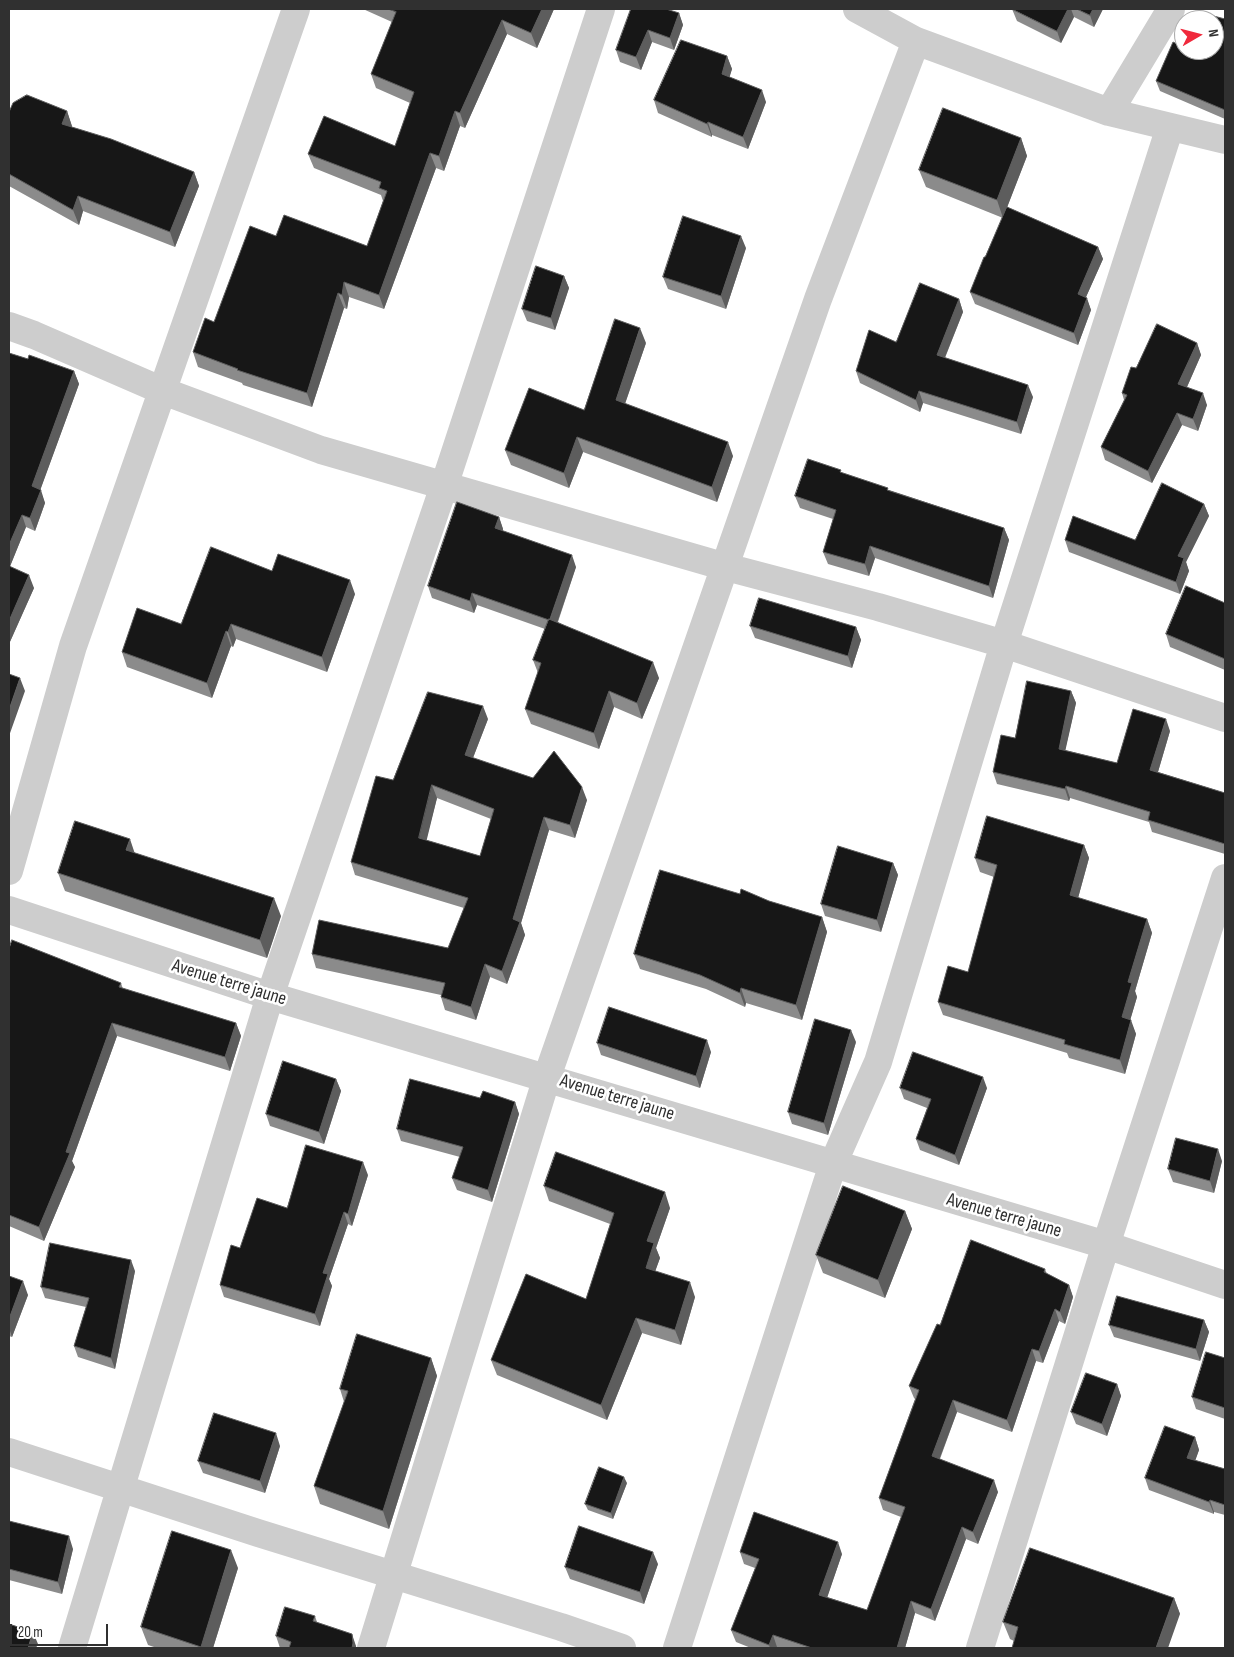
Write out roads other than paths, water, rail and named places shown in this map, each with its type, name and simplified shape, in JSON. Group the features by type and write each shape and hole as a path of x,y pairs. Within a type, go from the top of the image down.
{"street":[{"path":"9,871 73,646 296,9"},
{"path":"72,1648 270,996 444,486 601,9"},
{"path":"857,9 916,41 1109,112 1225,140"},
{"path":"1109,112 1171,9"},
{"path":"371,1648 547,1077 818,299 916,41"},
{"path":"677,1648 833,1164 878,1062 1004,644 1170,127"},
{"path":"9,326 163,391 321,450 726,567 878,607 1004,644 1225,718"},
{"path":"980,1648 1106,1245 1225,878"},
{"name":"Avenue terre jaune","path":"9,910 270,996 1106,1245 1225,1285"},
{"path":"9,1452 622,1648"}]}
